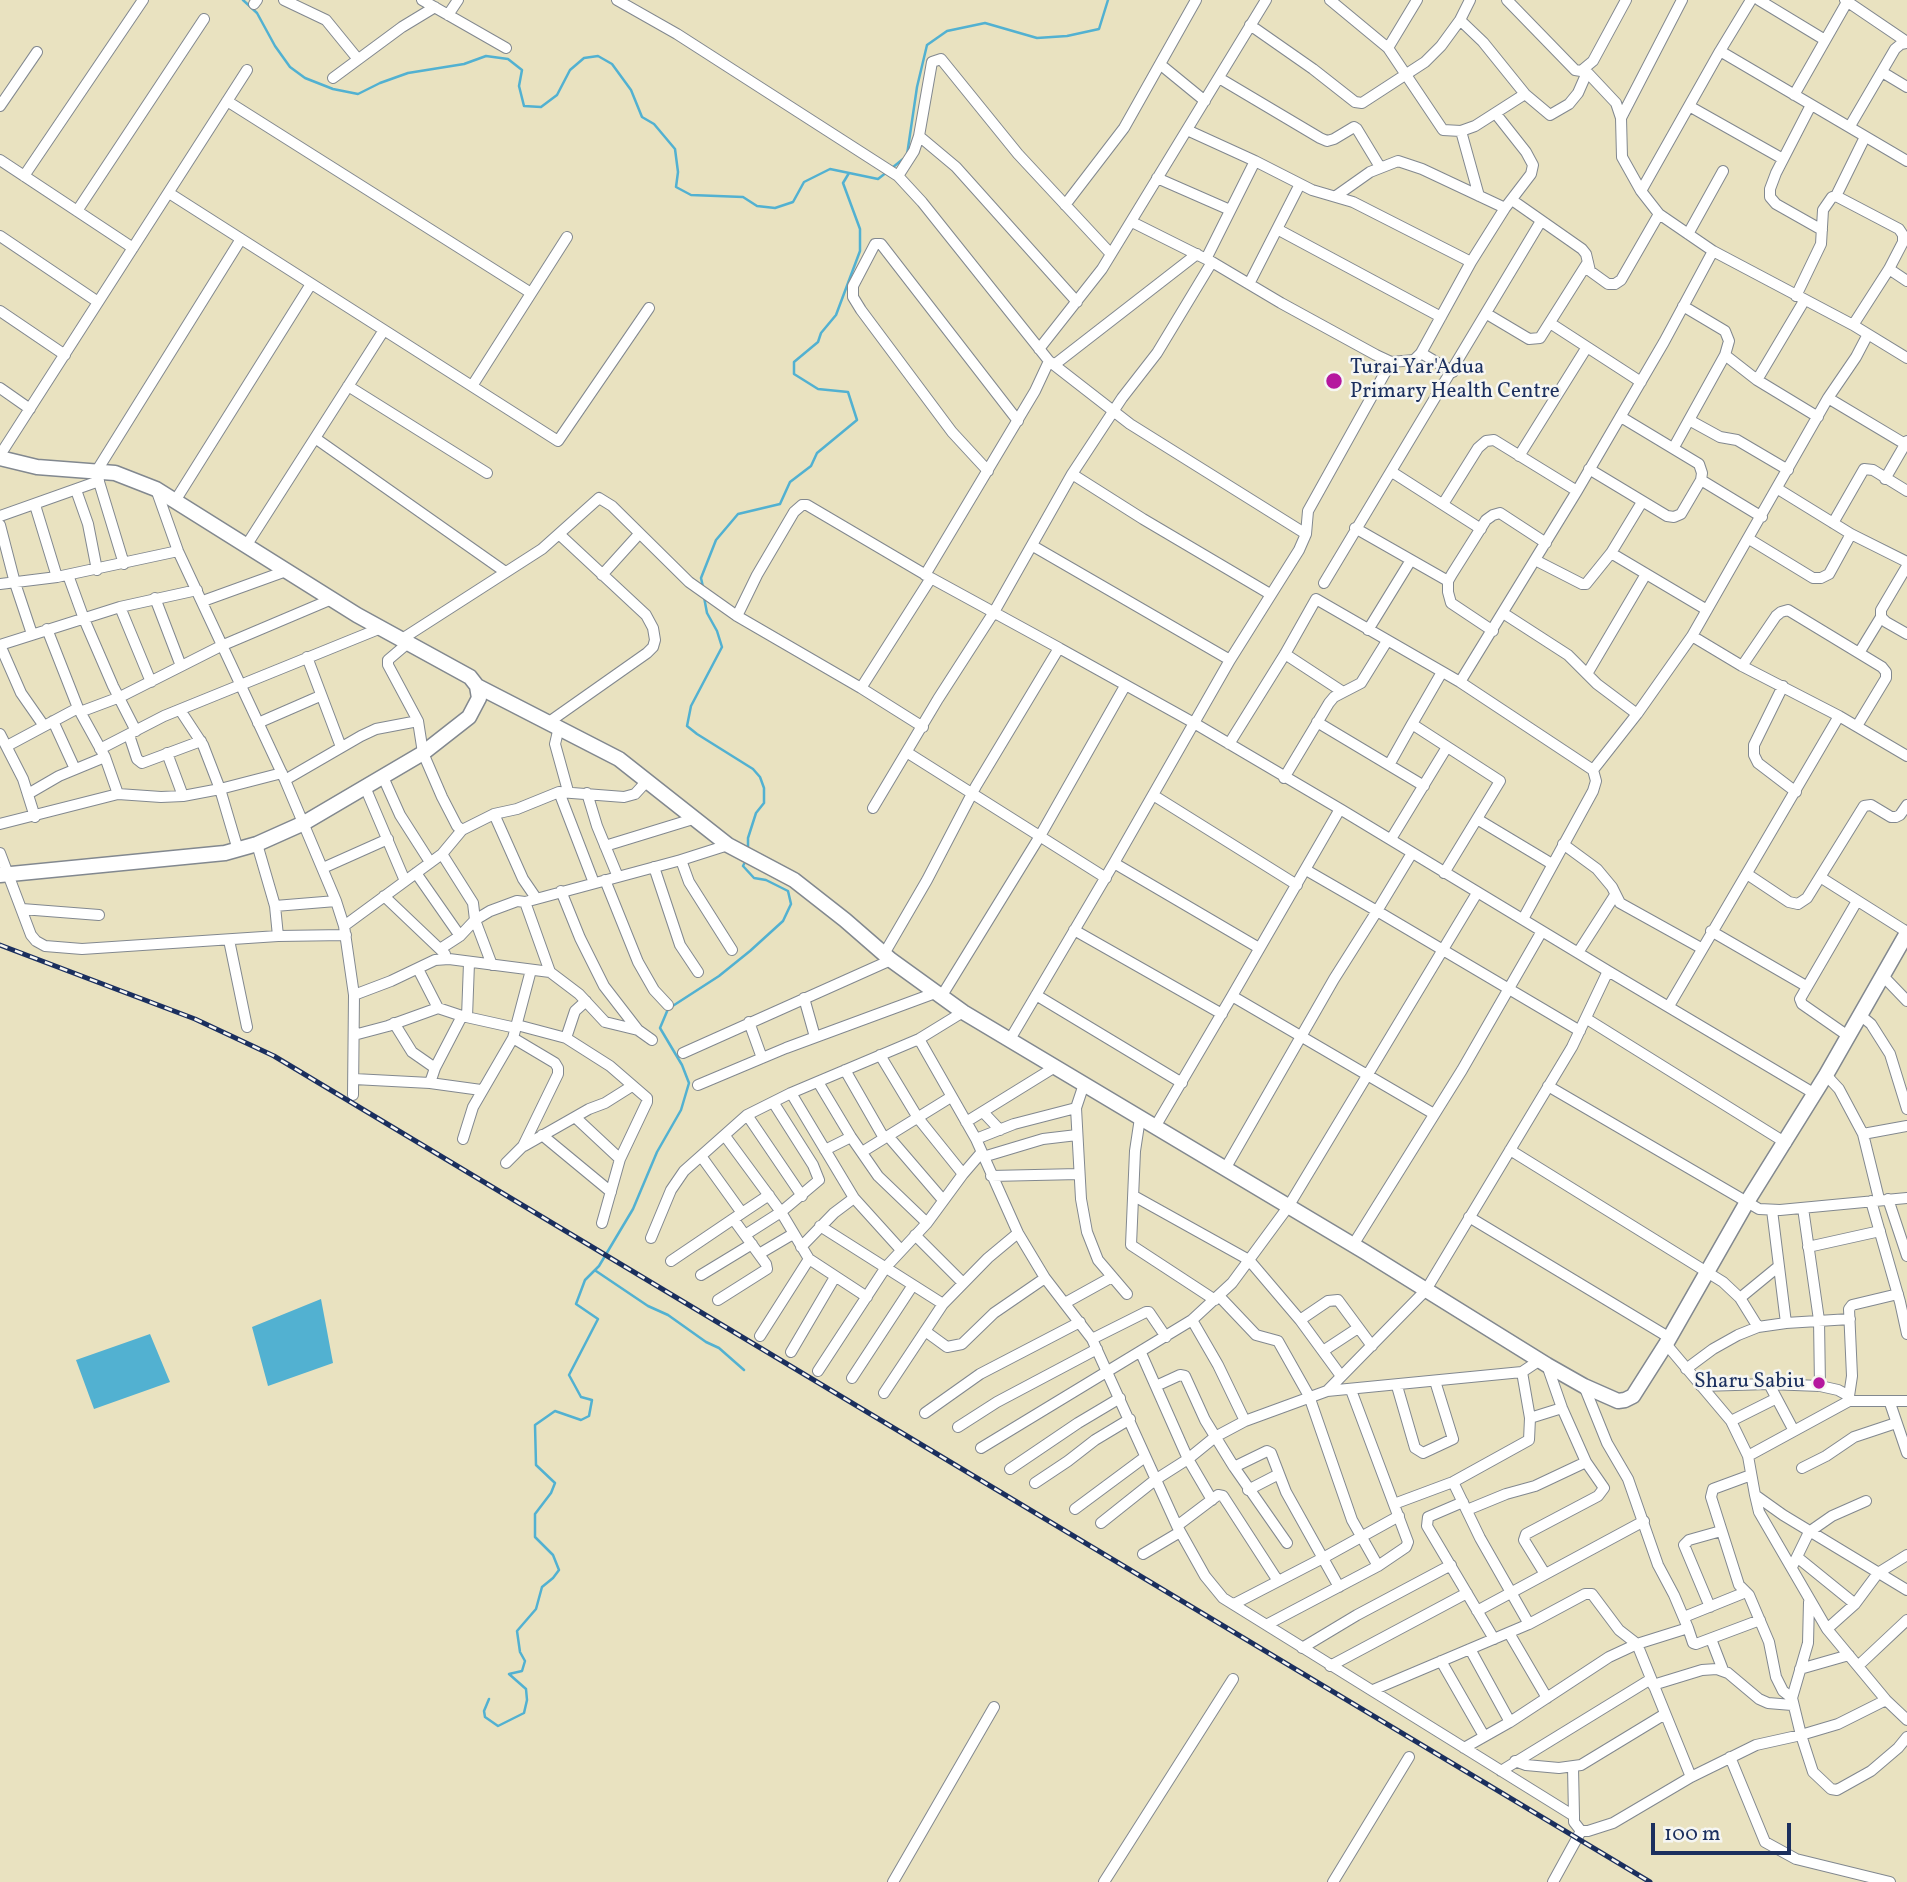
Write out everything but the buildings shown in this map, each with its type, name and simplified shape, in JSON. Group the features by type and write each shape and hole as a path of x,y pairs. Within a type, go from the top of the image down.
{"street":[{"path":"24,176 143,0"},
{"path":"284,0 326,20 357,58"},
{"path":"422,0 506,48"},
{"path":"448,15 458,0"},
{"path":"617,0 677,34 881,163 922,202 1051,363 1112,413 1306,534"},
{"path":"1065,205 1124,128 1196,0"},
{"path":"1039,349 1102,269 1266,0"},
{"path":"1330,0 1388,48 1443,130 1461,131 1475,126 1525,94"},
{"path":"1388,48 1417,0"},
{"path":"1250,26 1358,104 1425,62 1460,20 1470,0"},
{"path":"1507,0 1575,69 1585,70 1616,103 1620,118 1622,157 1641,191 1659,214 1713,251 1853,325 1907,358"},
{"path":"1460,20 1483,42 1525,94 1550,116 1569,104 1578,93 1585,70 1626,0"},
{"path":"1620,118 1682,0"},
{"path":"1641,191 1751,0"},
{"path":"1759,0 1825,40"},
{"path":"1794,95 1846,1 1907,43"},
{"path":"333,78 357,58 435,8"},
{"path":"78,211 204,19"},
{"path":"1850,126 1895,49 1907,43"},
{"path":"1720,51 1907,161"},
{"path":"0,106 37,52"},
{"path":"895,174 914,151 919,136 932,62 938,59 944,61 1002,136 1111,254"},
{"path":"1161,65 1205,101"},
{"path":"247,70 0,457 37,467 98,476 115,473 156,489 332,599 470,677 477,686 619,759 728,845 793,880 888,957 963,1012 1543,1362 1584,1386 1618,1401 1633,1396 1668,1341 1747,1202 1786,1143 1906,936 1820,877"},
{"path":"1882,72 1907,87"},
{"path":"1219,78 1327,141 1353,127 1381,167"},
{"path":"0,85 10,91"},
{"path":"227,101 531,293"},
{"path":"1811,105 1783,159 1770,189 1770,197 1776,204 1822,230"},
{"path":"1689,106 1783,159"},
{"path":"1132,222 1205,258 1360,348 1391,362 1414,360 1421,354 1471,262 1508,204 1531,174 1533,165 1526,152 1496,114"},
{"path":"1187,130 1312,190 1353,202 1471,262"},
{"path":"1461,131 1479,196"},
{"path":"919,136 956,167 1077,302"},
{"path":"1757,380 1800,298 1821,244 1823,210 1832,197 1836,196 1865,137"},
{"path":"0,160 133,248"},
{"path":"873,808 994,612 1072,474 1112,413 1157,353 1255,161"},
{"path":"1336,196 1381,167 1398,161 1406,162 1479,196 1508,204 1541,221 1582,249 1590,271 1608,284 1621,280 1659,214"},
{"path":"1688,234 1723,171"},
{"path":"1157,178 1230,210"},
{"path":"1249,284 1300,184"},
{"path":"169,193 558,441 649,308"},
{"path":"1836,196 1899,229 1903,242 1853,325"},
{"path":"1324,583 1355,528 1453,372 1541,221"},
{"path":"1277,229 1441,317"},
{"path":"0,236 98,302"},
{"path":"472,386 567,237"},
{"path":"0,516 76,490 98,476 241,239"},
{"path":"988,471 952,432 853,297 853,286 875,244 881,244 1018,421"},
{"path":"1460,682 1621,417 1713,251"},
{"path":"862,688 1051,363 1205,258"},
{"path":"1487,314 1534,340 1539,338 1588,262"},
{"path":"1889,269 1907,281"},
{"path":"176,501 312,284"},
{"path":"1674,447 1725,355 1729,341 1725,331 1683,306"},
{"path":"0,311 65,355"},
{"path":"1550,323 1641,382"},
{"path":"246,546 384,330"},
{"path":"1593,770 1637,714 1692,636 1828,398 1867,336"},
{"path":"1519,456 1587,347"},
{"path":"1421,354 1453,372"},
{"path":"1725,355 1757,380 1818,417"},
{"path":"1009,1041 1106,878 1230,660 1292,561 1306,534 1308,511 1391,362"},
{"path":"348,386 487,473"},
{"path":"0,388 30,409"},
{"path":"1828,398 1906,442 1885,479"},
{"path":"1589,469 1667,516 1681,514 1701,480 1699,464 1621,417"},
{"path":"1689,420 1720,437 1737,440 1788,470"},
{"path":"315,438 504,571"},
{"path":"1443,504 1478,447 1486,441 1494,440 1577,491"},
{"path":"1833,523 1864,469 1873,470 1907,491"},
{"path":"1392,472 1481,529"},
{"path":"1072,474 1270,594"},
{"path":"98,476 124,564"},
{"path":"1701,480 1762,517"},
{"path":"156,489 178,551 304,823 336,901 345,931 354,995 354,1095"},
{"path":"1778,489 1851,534 1907,564 1881,610 1881,617 1859,653"},
{"path":"76,490 88,524 97,570"},
{"path":"462,830 457,826 442,797 423,753 418,721 387,662 405,641 504,571 542,549 599,498 612,506 689,582 737,616 862,688 923,727"},
{"path":"1535,560 1586,584 1611,552 1642,502"},
{"path":"36,505 57,577"},
{"path":"737,616 757,575 794,512 802,505 807,505 928,577 1194,723 1815,1094"},
{"path":"1493,631 1451,603 1448,582 1481,529 1493,515 1500,513 1546,543"},
{"path":"0,525 32,634"},
{"path":"1355,528 1448,582"},
{"path":"554,724 653,647 655,640 653,628 646,615 559,534"},
{"path":"602,575 639,534"},
{"path":"1749,539 1812,578 1821,578 1829,574 1851,534"},
{"path":"1033,546 1230,660"},
{"path":"0,584 97,570 178,551"},
{"path":"1611,552 1707,610"},
{"path":"1368,630 1411,560"},
{"path":"203,601 286,571"},
{"path":"1587,674 1646,574"},
{"path":"68,575 84,618 120,697 132,733 137,760 142,763 201,741"},
{"path":"75,769 48,723 21,692 0,645 120,607 197,590"},
{"path":"155,598 181,666"},
{"path":"7,746 48,723 120,697 221,646 332,599"},
{"path":"1229,744 1286,654 1316,599 1460,682 1593,770 1596,781 1523,919"},
{"path":"120,607 151,682"},
{"path":"1742,666 1776,617 1788,610 1886,672 1886,678 1857,726"},
{"path":"1503,613 1567,655 1597,684 1637,714"},
{"path":"1881,617 1907,634"},
{"path":"28,794 75,769 132,733 180,710 381,628"},
{"path":"47,629 79,710 102,753 118,794"},
{"path":"1692,636 1907,756"},
{"path":"1284,778 1334,697 1361,683 1387,641"},
{"path":"683,1053 888,957 971,795 1059,648"},
{"path":"1286,654 1343,692"},
{"path":"307,657 341,747"},
{"path":"1389,765 1442,672"},
{"path":"3,874 237,850 257,845 304,823 423,753 469,717 479,698 477,686"},
{"path":"698,1085 815,1037 938,995 1040,836 1125,686"},
{"path":"1783,686 1754,745 1754,755 1758,763 1796,792"},
{"path":"258,723 320,696"},
{"path":"180,710 201,741 220,789 237,850"},
{"path":"1669,1006 1839,716"},
{"path":"0,824 118,794 183,796 283,777 376,729 418,721"},
{"path":"1317,722 1424,786"},
{"path":"554,724 564,792 600,881 638,962 654,990 668,1005"},
{"path":"1412,724 1500,781 1444,873"},
{"path":"0,734 20,770 35,817"},
{"path":"1391,839 1447,747"},
{"path":"167,753 183,796"},
{"path":"908,753 1106,878"},
{"path":"383,777 400,816 430,862"},
{"path":"0,853 3,874 22,909 31,935 45,946 82,949 345,931 384,896 442,854 462,830 494,814 517,809 564,792 624,797 635,793 646,782"},
{"path":"365,787 405,881"},
{"path":"587,793 618,877"},
{"path":"1153,795 1297,885"},
{"path":"1747,874 1789,902 1798,904 1807,898 1864,806 1871,805 1891,817 1896,817 1907,805"},
{"path":"1156,1127 1340,809"},
{"path":"494,814 523,879 536,898"},
{"path":"605,846 693,819"},
{"path":"1477,819 1552,864"},
{"path":"323,868 388,839"},
{"path":"1563,844 1597,869 1612,887 1620,903 1702,948"},
{"path":"257,845 275,906 278,936"},
{"path":"440,949 460,936 475,920 517,901 525,902 728,845"},
{"path":"1225,1169 1334,979 1412,853"},
{"path":"442,854 473,903 475,920 492,965"},
{"path":"681,860 689,882 732,950"},
{"path":"1114,863 1259,948"},
{"path":"654,867 680,945 698,972"},
{"path":"1306,870 1580,1031"},
{"path":"416,873 460,936"},
{"path":"561,891 604,986 638,1030 652,1040"},
{"path":"981,1448 1141,1353 1192,1320 1217,1298 1288,1207 1477,893"},
{"path":"1579,951 1615,895"},
{"path":"384,896 449,959"},
{"path":"275,906 336,901"},
{"path":"1848,1036 1802,1004 1801,993 1857,901"},
{"path":"525,902 550,972 610,1024 638,1030"},
{"path":"22,909 99,915"},
{"path":"1074,930 1222,1014"},
{"path":"1353,1245 1542,931"},
{"path":"1711,931 1806,986"},
{"path":"229,940 247,1027"},
{"path":"354,995 435,960 449,959 550,972"},
{"path":"430,1083 435,1068 465,1017 469,963"},
{"path":"418,969 438,1008"},
{"path":"463,1139 481,1090 515,1030 531,970"},
{"path":"1327,1391 1426,1290 1587,1019 1608,971"},
{"path":"1883,976 1907,1001"},
{"path":"1036,995 1182,1083"},
{"path":"1232,996 1434,1114"},
{"path":"804,998 815,1037"},
{"path":"566,1038 575,1011 586,1001"},
{"path":"354,1035 438,1008 515,1030 566,1038 610,1066 645,1094 647,1102 620,1159 602,1223"},
{"path":"651,1238 671,1190 684,1171 747,1115 791,1093 919,1039 963,1012"},
{"path":"1860,1015 1871,1024 1890,1054 1907,1109"},
{"path":"1587,1019 1786,1143"},
{"path":"749,1022 762,1058"},
{"path":"394,1023 412,1052 435,1068"},
{"path":"515,1030 558,1068 523,1146"},
{"path":"919,1039 976,1139 1018,1233 1045,1278 1095,1344 1179,1529 1205,1576 1223,1598 1574,1816"},
{"path":"880,1055 918,1118 963,1174"},
{"path":"966,1122 1055,1067"},
{"path":"845,1070 886,1137 943,1200"},
{"path":"1826,1075 1839,1089 1863,1134 1879,1200 1880,1231 1902,1299 1907,1334"},
{"path":"354,1079 430,1083 481,1090"},
{"path":"818,1082 878,1176 927,1223"},
{"path":"1083,1084 1076,1108 1081,1199 1087,1232 1098,1260 1127,1294"},
{"path":"506,1163 523,1146 632,1086"},
{"path":"1548,1087 1759,1209 1803,1208 1907,1198"},
{"path":"791,1093 854,1198 901,1250"},
{"path":"862,1152 951,1097"},
{"path":"745,1235 817,1184 818,1174 773,1102"},
{"path":"976,1139 1058,1111 1076,1108"},
{"path":"983,1112 1000,1130"},
{"path":"747,1115 802,1196"},
{"path":"575,1117 620,1159"},
{"path":"1140,1118 1135,1150 1131,1245 1217,1298 1256,1335 1278,1341 1309,1396 1352,1520 1378,1566"},
{"path":"1863,1134 1907,1126"},
{"path":"542,1135 611,1192"},
{"path":"818,1371 886,1267 927,1223 963,1174 982,1155 1043,1139 1077,1135"},
{"path":"724,1136 769,1195 809,1259 867,1297"},
{"path":"825,1150 851,1137"},
{"path":"1510,1150 1708,1271 1741,1298 1758,1327"},
{"path":"701,1156 767,1269 718,1300"},
{"path":"991,1176 1079,1174"},
{"path":"671,1261 769,1195"},
{"path":"1134,1196 1249,1260 1300,1320 1341,1376"},
{"path":"801,1247 820,1226 854,1198"},
{"path":"1879,1200 1907,1256"},
{"path":"1803,1208 1819,1320 1820,1386"},
{"path":"1772,1210 1786,1322"},
{"path":"1469,1217 1668,1341 1686,1369 1731,1421 1748,1455 1759,1512 1795,1562 1809,1602 1827,1629 1886,1700 1907,1720"},
{"path":"820,1226 943,1304"},
{"path":"1808,1247 1880,1231"},
{"path":"884,1392 943,1304 962,1283 1018,1233"},
{"path":"759,1254 793,1234"},
{"path":"915,1235 962,1283"},
{"path":"701,1275 752,1244"},
{"path":"760,1336 809,1259"},
{"path":"1741,1298 1779,1266"},
{"path":"791,1352 835,1277"},
{"path":"1065,1303 1112,1277"},
{"path":"925,1331 947,1347 962,1344 994,1314 1045,1278"},
{"path":"852,1378 913,1285"},
{"path":"1300,1320 1333,1299 1338,1300 1373,1346"},
{"path":"1849,1399 1852,1376 1849,1309 1852,1305 1902,1299"},
{"path":"958,1427 1146,1312 1149,1312 1166,1337"},
{"path":"1686,1369 1713,1349 1758,1327 1786,1322 1850,1319"},
{"path":"1192,1320 1218,1365 1245,1421"},
{"path":"925,1413 980,1374 1080,1322"},
{"path":"1323,1351 1358,1328"},
{"path":"1141,1353 1188,1459 1212,1500"},
{"path":"1101,1523 1215,1437 1245,1421 1309,1396 1327,1391 1522,1372 1543,1362"},
{"path":"1543,1362 1586,1462 1601,1482 1602,1493 1526,1534 1524,1540 1545,1574"},
{"path":"1394,1504 1453,1482 1529,1440 1530,1418 1522,1372"},
{"path":"1156,1386 1180,1375 1185,1377 1215,1437 1248,1490 1287,1543"},
{"path":"1397,1386 1415,1448 1423,1453 1450,1442 1453,1436 1435,1381"},
{"path":"1769,1384 1794,1431"},
{"path":"1584,1386 1607,1443 1624,1469 1658,1565 1694,1644 1760,1620"},
{"path":"1701,1386 1820,1386 1838,1390 1849,1399 1890,1403 1907,1401"},
{"path":"1268,1625 1378,1566 1406,1547 1408,1542 1351,1390"},
{"path":"1010,1469 1120,1398"},
{"path":"1731,1421 1775,1399"},
{"path":"1748,1455 1849,1399"},
{"path":"1890,1403 1907,1453"},
{"path":"1530,1418 1562,1408"},
{"path":"1035,1483 1095,1440 1130,1419"},
{"path":"1802,1468 1854,1437 1896,1423"},
{"path":"1234,1467 1267,1451 1273,1457 1286,1492 1339,1587"},
{"path":"1075,1509 1145,1457"},
{"path":"1494,1639 1427,1526 1426,1520 1428,1517 1535,1486 1586,1462"},
{"path":"1248,1490 1279,1474"},
{"path":"1752,1475 1711,1492 1739,1585 1746,1592 1769,1642 1776,1677 1792,1701 1813,1772 1831,1789 1837,1790 1871,1770 1907,1738"},
{"path":"1453,1482 1480,1538 1529,1624"},
{"path":"1755,1495 1809,1532 1907,1590"},
{"path":"1143,1555 1179,1529 1212,1500 1223,1496 1278,1581"},
{"path":"1795,1562 1809,1532 1832,1516 1866,1500"},
{"path":"1234,1604 1399,1516"},
{"path":"1477,1611 1644,1521"},
{"path":"1710,1606 1684,1545 1689,1540 1721,1531"},
{"path":"1827,1629 1855,1604 1878,1573 1907,1555"},
{"path":"1795,1562 1855,1604"},
{"path":"1303,1648 1357,1615 1451,1566"},
{"path":"1684,1617 1746,1592"},
{"path":"1330,1666 1467,1593"},
{"path":"1373,1690 1529,1624 1585,1594 1592,1594 1619,1630 1637,1644 1691,1777"},
{"path":"1792,1701 1808,1643 1809,1602"},
{"path":"1858,1666 1907,1620"},
{"path":"1464,1748 1510,1722 1595,1665 1637,1644 1688,1628"},
{"path":"1509,1633 1547,1698"},
{"path":"1711,1639 1723,1670 1768,1703 1792,1701"},
{"path":"1470,1649 1510,1722"},
{"path":"1800,1669 1849,1655"},
{"path":"1441,1661 1484,1736"},
{"path":"1501,1771 1652,1682 1702,1670 1723,1670"},
{"path":"1104,1882 1233,1679"},
{"path":"1573,1767 1574,1822 1581,1831 1588,1832 1613,1823 1691,1777 1756,1745 1838,1724 1886,1700"},
{"path":"893,1882 994,1707"},
{"path":"1515,1761 1540,1767 1573,1767 1597,1757 1665,1714"},
{"path":"1333,1882 1409,1757"},
{"path":"1730,1757 1765,1842 1796,1858 1890,1882"},
{"path":"1553,1882 1581,1831"}],"water":[{"path":"321,1299 333,1363 268,1386 252,1327"},
{"path":"150,1334 170,1382 94,1409 76,1360"}],"waterway":[{"path":"243,0 257,13 290,67 305,78 333,89 358,94 408,73 464,64 486,56 508,59 522,70 519,86 524,106 541,107 557,95 570,70 584,58 598,56 612,64 631,90 642,117 654,124 675,149 678,172 676,187 691,195 743,197 757,206 775,208 793,202 804,182 830,169 878,179 887,172"},
{"path":"907,155 917,87 927,45 947,31 985,23 1037,38 1067,36 1099,29 1108,0"},
{"path":"892,168 903,159"},
{"path":"703,587 701,578 716,540 738,514 780,504 790,482 811,466 817,453 857,420 848,392 818,389 794,374 794,362 818,342 821,333 836,315 860,251 860,229 843,183 849,173"},
{"path":"704,597 707,613 722,647 691,706 687,726 753,769 760,777 764,788 764,803 756,813 748,838 748,849"},
{"path":"489,1699 484,1711 485,1717 498,1726 524,1713 526,1689 509,1674 522,1671 525,1661 520,1652 517,1631 536,1609 542,1587 559,1570 553,1555 535,1537 535,1514 555,1483 536,1465 535,1425 555,1411 581,1420 589,1416 592,1400 581,1397 569,1375 598,1319 576,1304 585,1280 599,1266 633,1209 657,1152 681,1110 689,1083 682,1065 660,1028 668,1009 719,976 750,951 783,921 791,904 788,891 766,880 754,878 744,864"},
{"path":"596,1271 719,1348 744,1370"}],"railway":[{"path":"0,945 195,1019 274,1056 1650,1882"}],"place":[{"name":"Turai Yar'Adua Primary Health Centre","path":"1334,381"},
{"name":"Sharu Sabiu","path":"1819,1383"}]}
